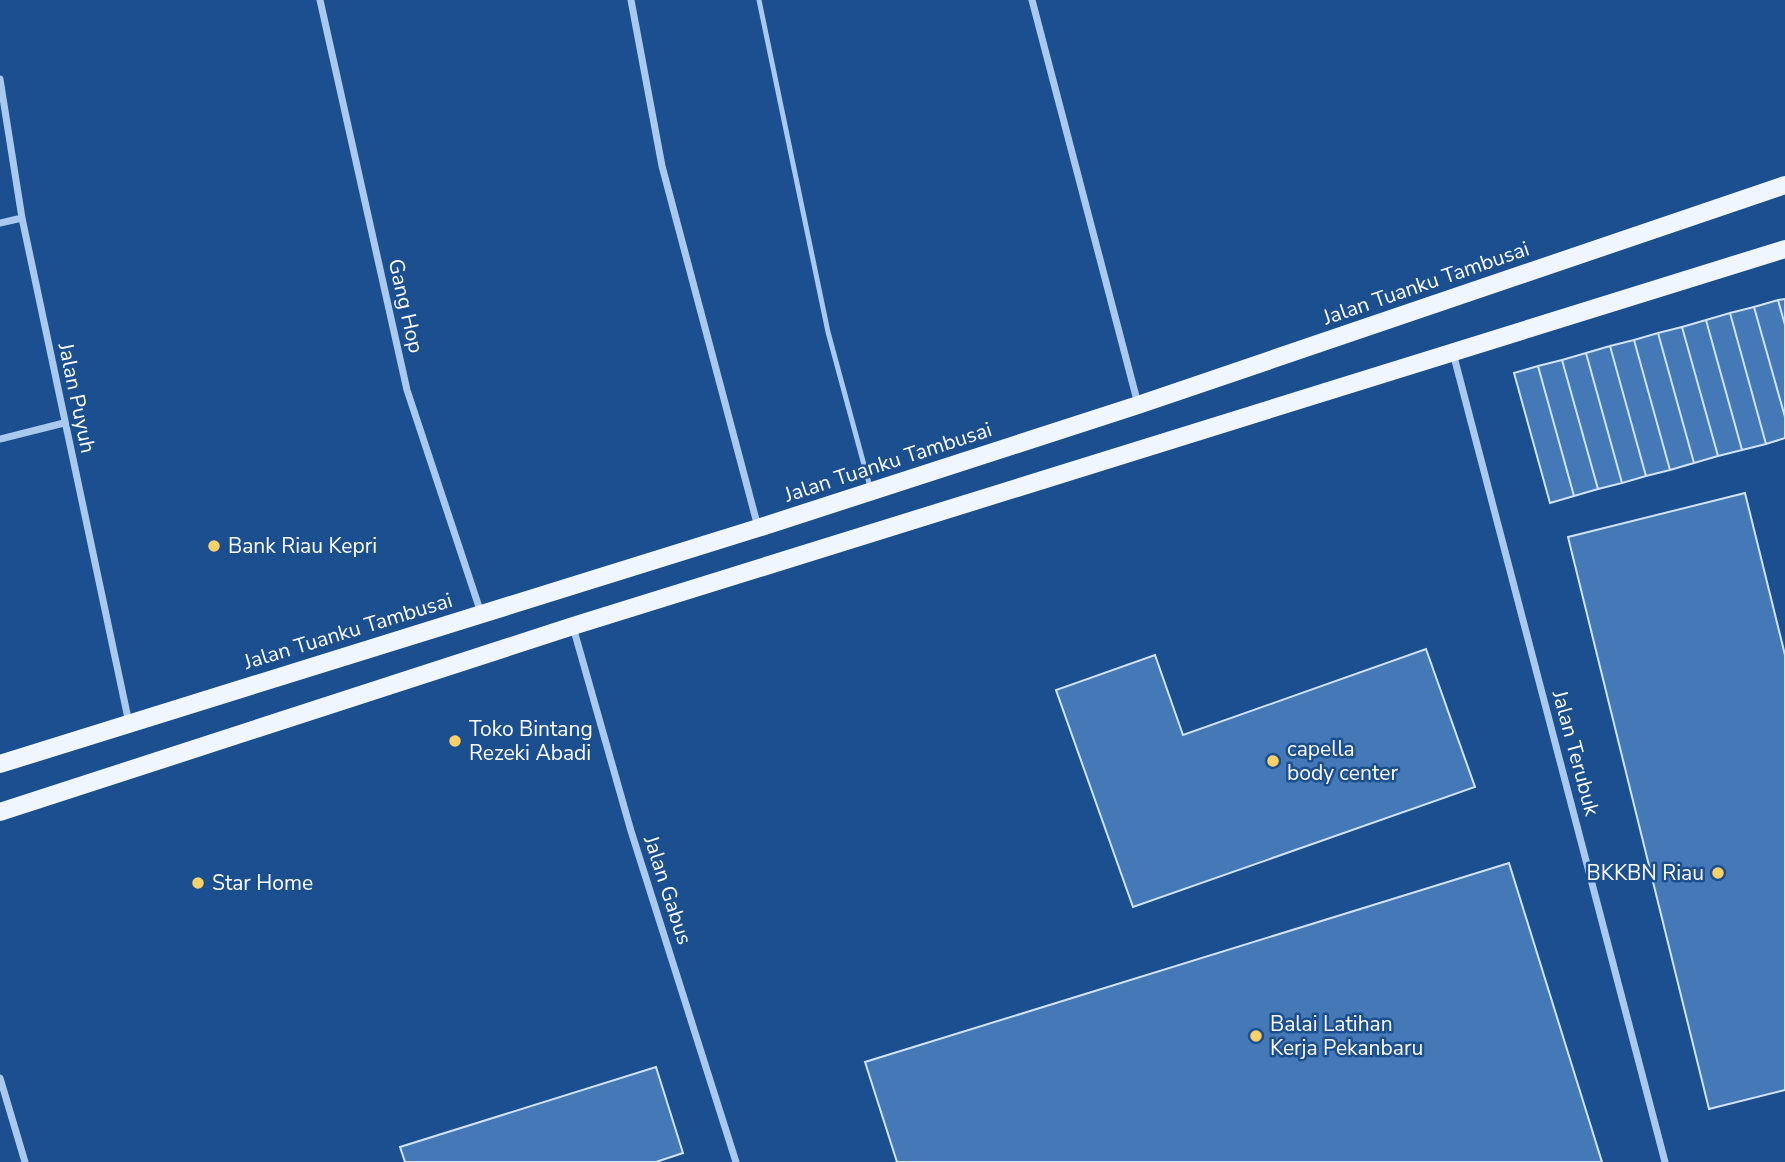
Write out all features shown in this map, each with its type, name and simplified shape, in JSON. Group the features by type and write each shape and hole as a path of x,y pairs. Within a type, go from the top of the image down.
{"main road":[{"name":"Jalan Tuanku Tambusai","path":"0,764 758,528 1138,405 1785,185"},
{"path":"0,812 573,626 1785,249"}],"street":[{"name":"Gang Hop","path":"320,0 407,390 482,614"},
{"path":"631,0 662,166 758,528"},
{"path":"1032,0 1138,405"},
{"name":"Jalan Puyuh","path":"0,79 22,218 129,723"},
{"path":"0,223 22,218"},
{"name":"Jalan Terubuk","path":"1453,352 1665,1162"},
{"path":"0,439 64,423"},
{"name":"Jalan Gabus","path":"573,626 631,831 736,1162"},
{"path":"0,1078 25,1162"}],"lane":[{"path":"759,0 828,332 871,491"}],"building":[{"path":"1785,299 1785,325 1778,300"},
{"path":"1778,300 1785,325 1785,417 1754,307"},
{"path":"1754,307 1785,417 1785,438 1766,444 1730,313"},
{"path":"1730,313 1766,444 1742,450 1706,320"},
{"path":"1706,320 1742,450 1718,456 1682,327"},
{"path":"1682,327 1718,456 1694,463 1658,333"},
{"path":"1658,333 1694,463 1670,470 1634,340"},
{"path":"1634,340 1670,470 1646,476 1610,346"},
{"path":"1610,346 1646,476 1622,483 1586,353"},
{"path":"1586,353 1622,483 1598,489 1562,360"},
{"path":"1562,360 1598,489 1574,496 1538,366"},
{"path":"1538,366 1574,496 1550,503 1514,373"},
{"name":"BKKBN Riau","path":"1745,493 1785,655 1785,1090 1709,1109 1568,537"},
{"name":"capella body center","path":"1426,649 1475,787 1133,907 1056,690 1155,655 1183,735"},
{"name":"Balai Latihan Kerja Pekanbaru","path":"1509,863 1602,1162 897,1162 865,1062"},
{"path":"656,1067 683,1153 656,1162 405,1162 400,1147"}],"place":[{"name":"Bank Riau Kepri","path":"214,546"},
{"name":"Toko Bintang Rezeki Abadi","path":"455,741"},
{"name":"capella body center","path":"1273,761"},
{"name":"BKKBN Riau","path":"1718,873"},
{"name":"Star Home","path":"198,883"},
{"name":"Balai Latihan Kerja Pekanbaru","path":"1256,1036"}]}
